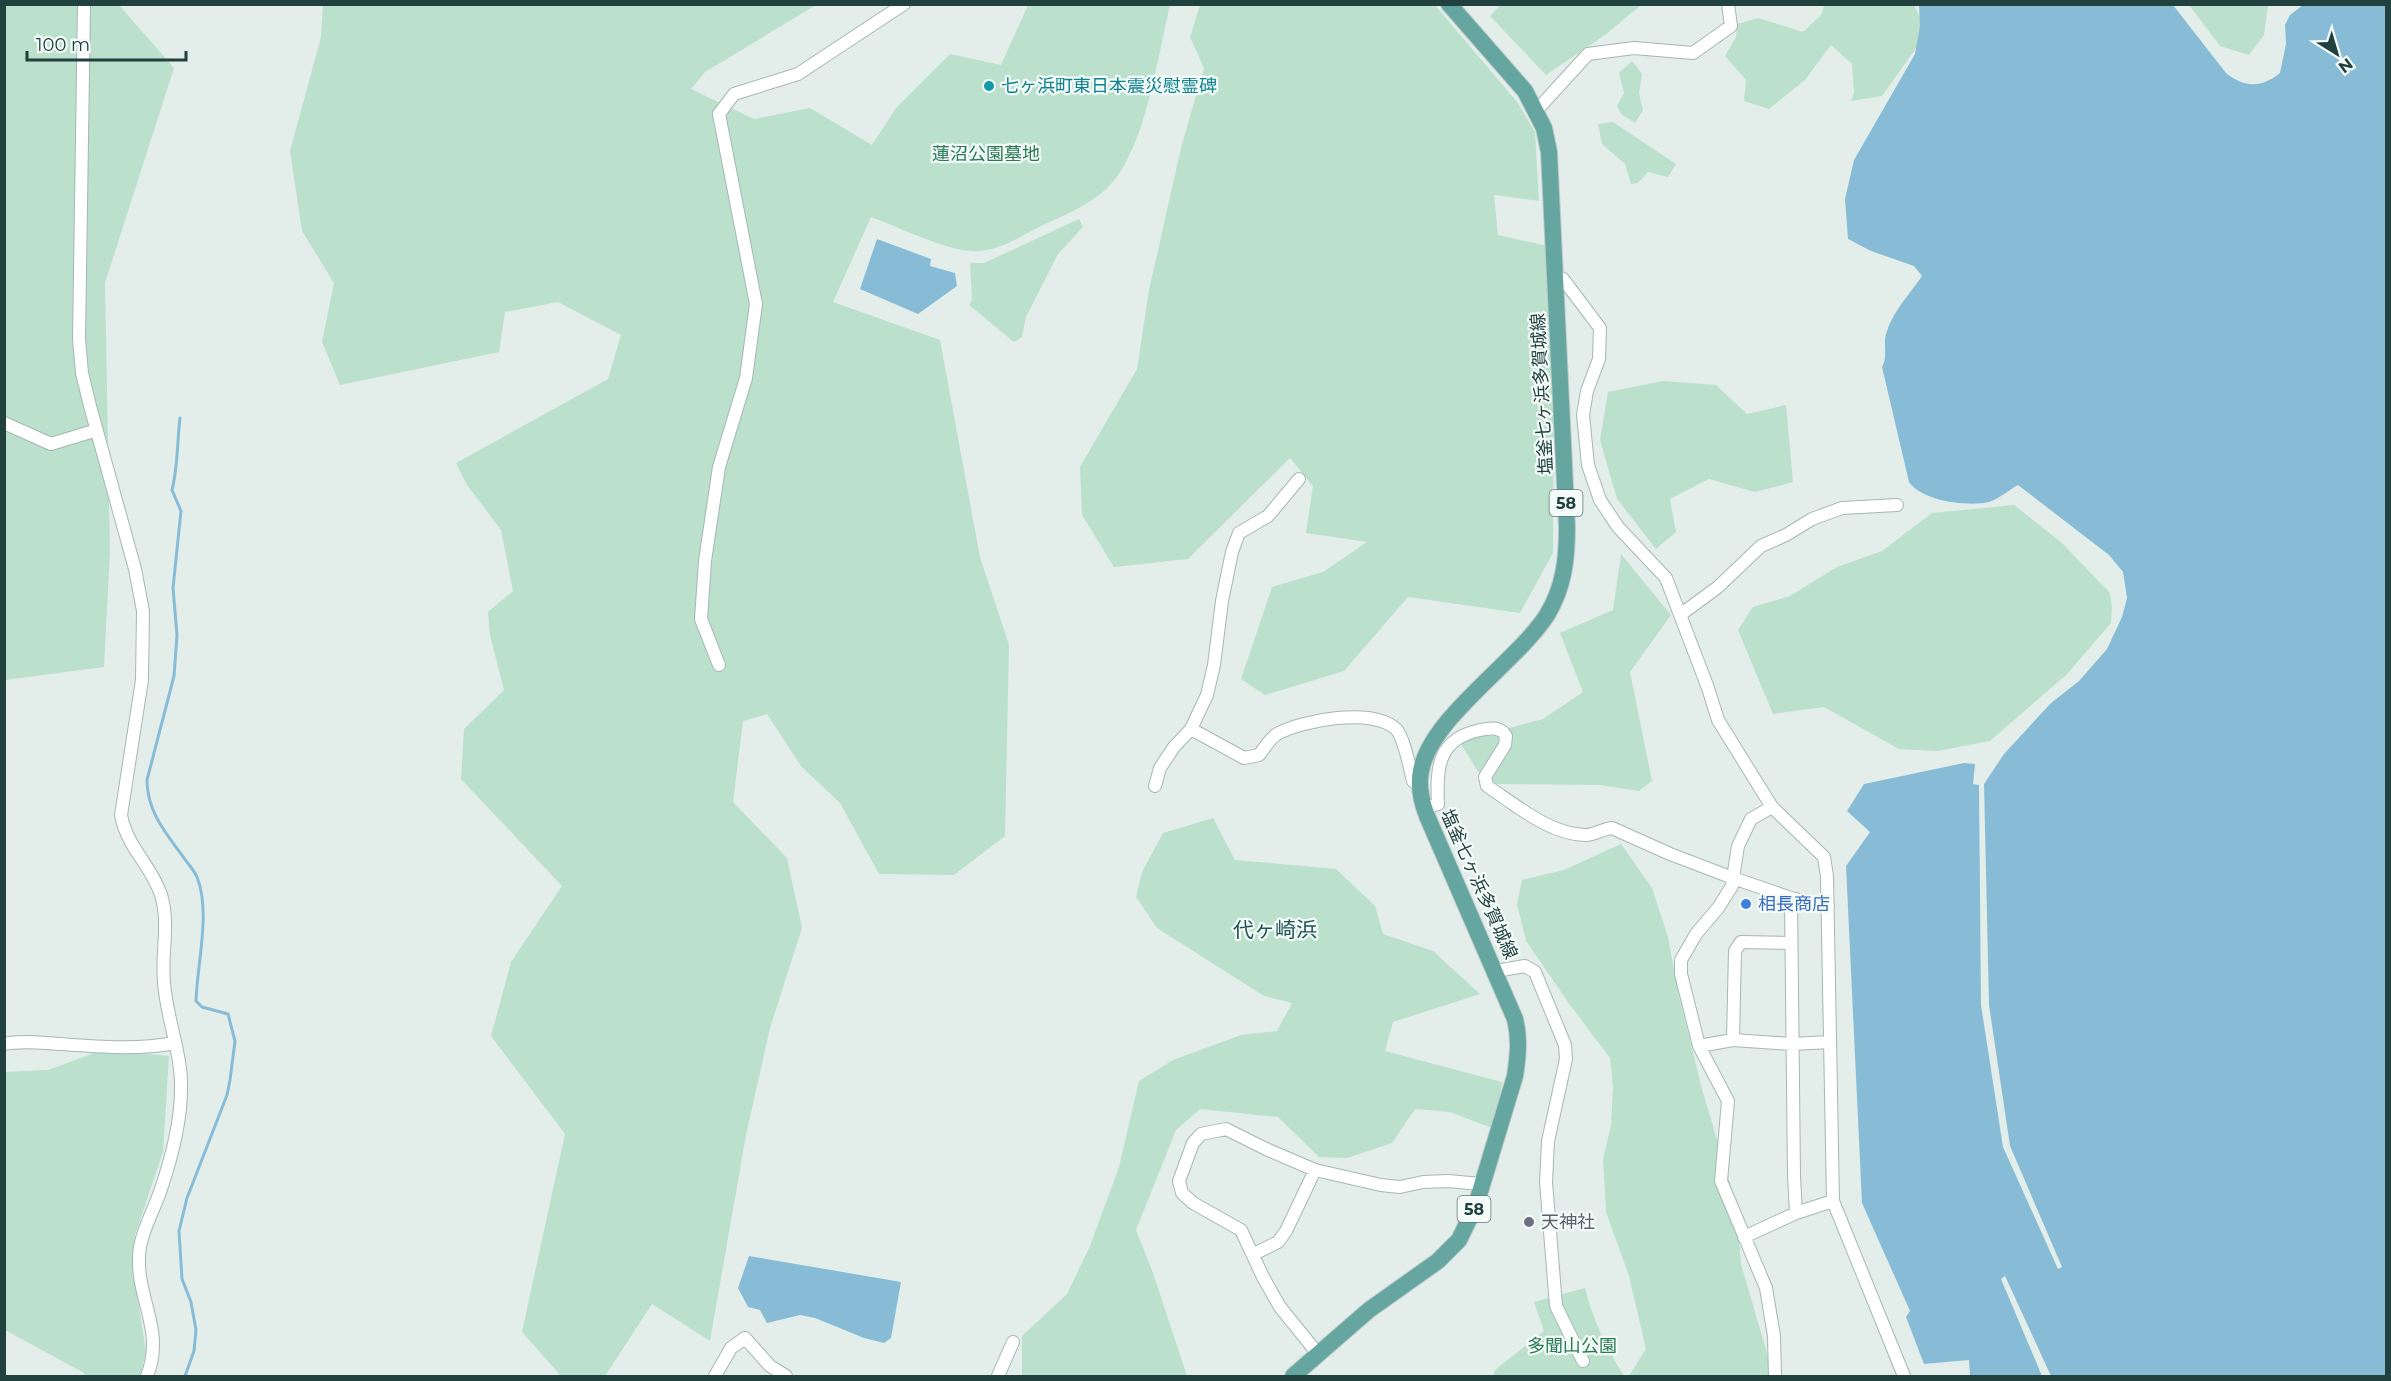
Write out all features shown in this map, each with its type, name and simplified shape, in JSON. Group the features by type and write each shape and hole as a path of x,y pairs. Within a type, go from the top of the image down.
{"main road":[{"name":"塩釜七ヶ浜多賀城線","path":"1293,1377 1370,1310 1450,1250 1469,1221 1482,1184 1515,1076 1519,1045 1515,1019 1496,971 1424,808 1420,772 1424,758 1438,733 1530,637 1547,614 1562,581 1567,561 1568,527 1549,152 1544,128 1526,91 1449,4"}],"street":[{"path":"84,4 78,311 82,373 135,568 144,611 142,680 121,815 129,842 158,887 163,902 165,921 163,980 182,1088 162,1188 141,1241 139,1254 142,1287 154,1342 154,1354 147,1377"},
{"path":"719,665 701,619 705,561 719,467 746,378 756,304 719,114 734,94 798,74 904,4"},
{"path":"1537,110 1588,54 1634,48 1694,53 1731,26 1728,4"},
{"path":"1556,276 1563,279 1599,328 1599,359 1587,391 1583,415 1588,465 1600,500 1618,527 1666,578 1718,720 1772,807 1824,857 1827,876 1833,1200 1904,1377"},
{"path":"4,423 51,444 97,430"},
{"path":"1155,786 1160,768 1174,747 1191,729 1207,695 1214,665 1222,601 1232,552 1239,533 1268,516 1299,479"},
{"path":"1680,615 1718,587 1761,546 1812,519 1842,508 1897,505"},
{"path":"1191,729 1244,758 1259,755 1275,734 1341,716 1385,722 1398,730 1413,781 1421,786"},
{"path":"1424,808 1438,804 1437,779 1441,760 1448,746 1473,732 1498,728 1506,736 1505,745 1485,777 1487,786 1534,816 1565,832 1596,834 1612,828 1733,878 1791,898 1827,906"},
{"path":"1772,807 1751,819 1738,846 1732,886 1718,908 1696,934 1682,960 1681,974 1699,1046 1728,1101 1720,1181 1766,1288 1774,1336 1775,1377"},
{"path":"1791,898 1796,1213"},
{"path":"1733,1040 1735,951 1741,942 1791,943"},
{"path":"1496,971 1525,966 1535,972 1565,1045 1566,1059 1548,1141 1546,1182 1556,1306 1583,1361"},
{"path":"1699,1046 1733,1040 1761,1040 1792,1044 1830,1042"},
{"path":"4,1044 122,1048 153,1047 175,1042"},
{"path":"1318,1354 1280,1307 1241,1230 1193,1203 1182,1193 1179,1181 1193,1143 1201,1134 1226,1129 1315,1170 1381,1185 1400,1187 1423,1182 1448,1181 1482,1184"},
{"path":"1254,1254 1278,1242 1286,1231 1315,1170"},
{"path":"1743,1238 1796,1213 1833,1200"},
{"path":"715,1377 731,1348 745,1338 770,1366 786,1377"},
{"path":"998,1377 1013,1342"}],"green space":[{"path":"1501,4 1641,5 1605,35 1546,75 1490,16"},
{"path":"4,5 119,5 174,68 105,283 110,551 104,667 5,680"},
{"name":"蓮沼公園墓地","path":"323,5 816,5 705,72 691,89 754,119 810,108 872,145 896,108 950,54 1001,65 1028,5 1170,5 1144,118 1127,161 1108,187 1080,207 1015,240 989,250 971,251 947,246 871,217 833,302 940,340 980,557 1009,645 1005,836 954,875 879,874 840,803 801,766 767,714 743,721 733,802 787,858 802,928 770,1028 746,1135 710,1341 652,1304 605,1376 561,1376 522,1332 565,1134 491,1036 511,962 562,886 461,779 464,729 504,690 490,635 488,612 513,591 501,530 467,485 456,463 608,379 621,335 558,302 505,312 499,352 340,385 322,342 334,283 302,231 290,151 321,37"},
{"path":"1200,5 1435,5 1518,103 1535,132 1539,201 1494,195 1498,235 1548,246 1554,333 1553,553 1520,613 1408,597 1344,671 1265,695 1241,679 1272,587 1323,572 1367,542 1306,533 1313,486 1290,458 1188,559 1114,567 1082,515 1080,467 1137,369 1149,290 1181,148 1204,68 1190,37"},
{"path":"1824,5 1914,5 1927,33 1882,96 1851,101 1854,93 1852,64 1831,45 1805,80 1769,109 1744,101 1746,80 1725,56 1736,37 1737,24 1758,18 1803,32 1822,14"},
{"path":"2189,5 2268,5 2264,35 2249,55 2220,46"},
{"path":"1632,61 1642,74 1639,93 1643,110 1635,123 1621,114 1617,106 1624,93 1619,73"},
{"path":"1613,122 1676,164 1668,177 1648,172 1638,183 1631,184 1625,164 1602,144 1598,124"},
{"path":"1079,219 1083,227 1058,254 1026,317 1022,337 1014,342 969,305 972,300 970,263 984,263"},
{"path":"1663,381 1716,385 1747,414 1786,405 1793,482 1755,492 1709,479 1670,499 1676,532 1656,549 1617,499 1600,440 1608,392"},
{"path":"2014,505 2061,542 2110,593 2111,623 2067,674 1990,741 1938,751 1899,749 1824,707 1773,714 1738,630 1753,607 1790,596 1837,567 1882,551 1932,513"},
{"path":"1621,554 1671,615 1630,672 1652,781 1639,791 1599,785 1486,784 1459,741 1543,719 1583,692 1560,633 1613,610"},
{"path":"1213,818 1235,860 1336,869 1375,906 1383,934 1433,951 1480,994 1393,1022 1385,1051 1502,1082 1497,1130 1450,1112 1415,1109 1392,1143 1347,1158 1319,1157 1278,1117 1200,1109 1176,1130 1136,1230 1153,1273 1187,1376 1022,1376 1022,1336 1067,1294 1090,1246 1119,1167 1139,1081 1173,1060 1241,1035 1277,1031 1292,1003 1264,996 1157,928 1136,897 1142,872 1163,833"},
{"path":"1621,844 1652,888 1668,937 1678,992 1702,1089 1736,1204 1741,1264 1769,1360 1778,1376 1629,1376 1646,1349 1629,1276 1606,1212 1603,1158 1611,1126 1613,1087 1610,1058 1526,941 1517,904 1522,880 1564,870"},
{"path":"105,1049 169,1056 163,1152 135,1235 132,1261 146,1352 140,1376 85,1376 84,1373 5,1330 4,1072 48,1070"},
{"name":"多聞山公園","path":"1585,1288 1601,1334 1624,1376 1493,1376 1495,1370 1544,1331 1534,1302"}],"water":[{"path":"1919,5 2173,5 2226,73 2246,84 2260,84 2280,73 2286,44 2285,25 2290,15 2303,5 2386,5 2386,1376 2051,1376 2005,1276 2001,1279 2042,1376 1970,1376 1969,1360 1924,1364 1906,1317 1910,1311 1862,1203 1846,866 1870,832 1847,811 1864,784 1964,763 1975,764 1973,784 1979,785 1981,1005 2003,1147 2058,1269 2062,1267 2010,1146 1989,1005 1984,784 2004,754 2051,703 2079,681 2107,649 2122,617 2127,598 2123,572 2109,555 2018,485 1993,501 1969,504 1934,498 1915,489 1909,482 1882,367 1885,359 1885,338 1889,326 1922,276 1914,266 1871,251 1848,239 1845,199 1854,160 1915,54 1920,26"},
{"path":"877,239 931,259 930,266 955,273 957,286 918,314 860,289"},
{"path":"749,1256 901,1282 891,1338 884,1343 864,1338 815,1318 800,1315 767,1323 760,1310 748,1307 738,1288"}],"waterway":[{"path":"180,418 172,490 181,511 173,588 177,635 174,676 147,780 148,792 159,822 194,872 201,891 203,922 196,1001 202,1007 228,1014 235,1041 227,1095 187,1198 179,1231 182,1279 191,1302 196,1330 194,1351 185,1376"}],"place":[{"name":"七ヶ浜町東日本震災慰霊碑","path":"989,86"},
{"name":"相長商店","path":"1746,904"},
{"name":"天神社","path":"1529,1222"}],"district":[{"name":"代ヶ崎浜","path":"1275,929"}]}
